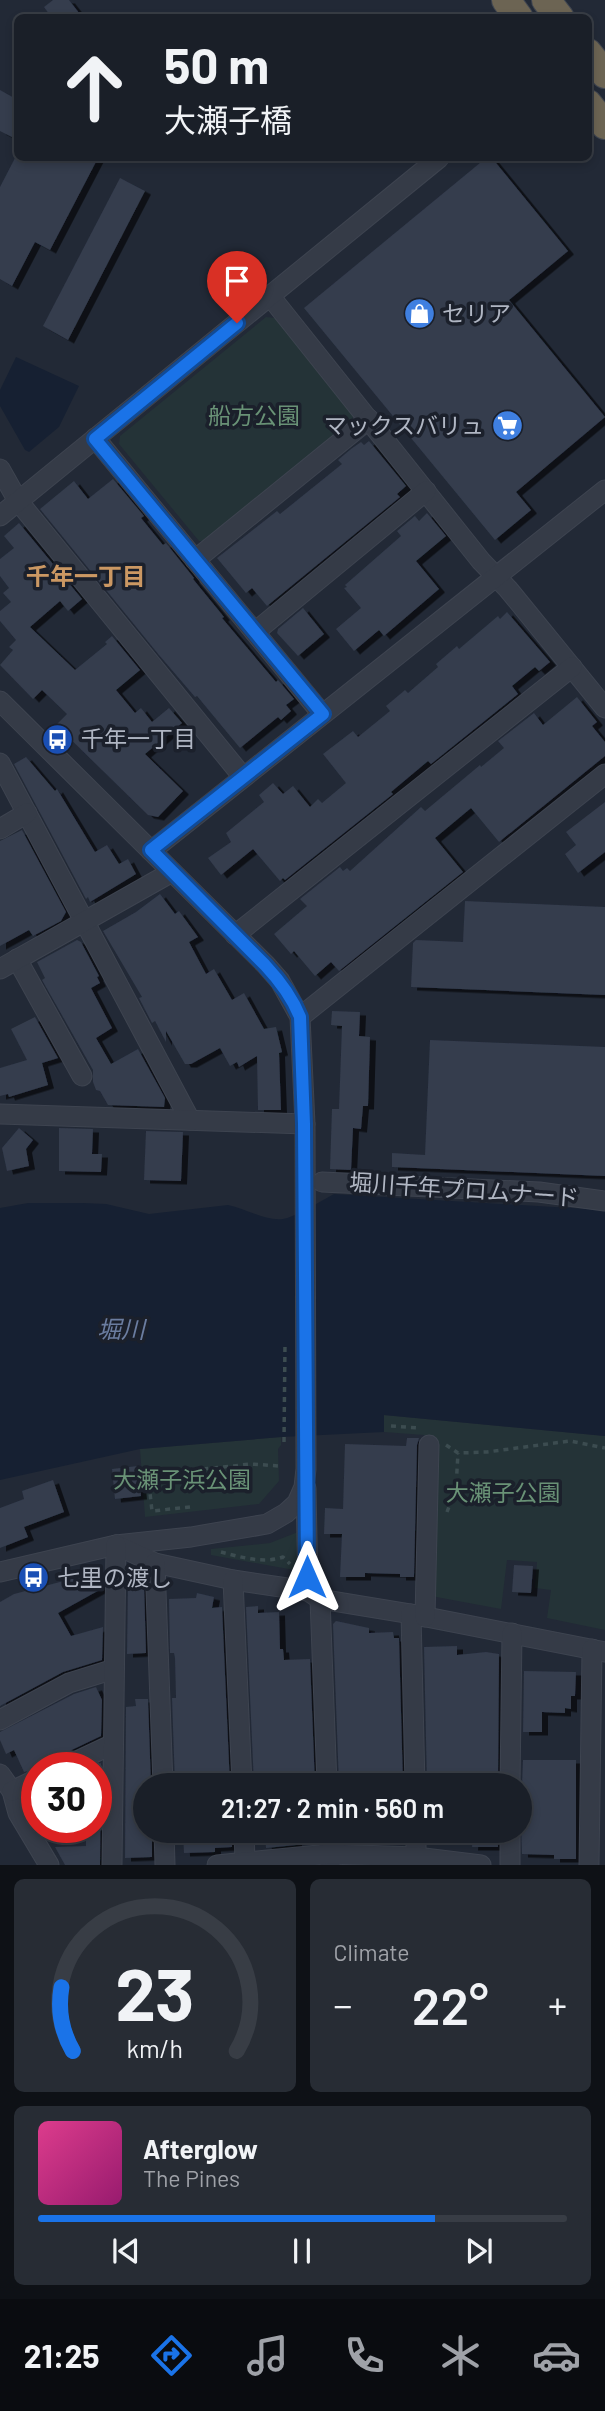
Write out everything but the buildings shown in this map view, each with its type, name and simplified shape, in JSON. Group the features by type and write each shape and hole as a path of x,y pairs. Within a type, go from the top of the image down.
{"highway":[{"path":"545,0 556,14"},
{"path":"592,58 605,74"},
{"path":"592,109 605,125"}],"street":[{"path":"0,516 435,161"},
{"path":"270,296 605,708"},
{"path":"195,560 369,419"},
{"path":"95,439 323,714"},
{"path":"0,468 18,501 243,777"},
{"path":"151,850 605,490"},
{"path":"255,632 426,491"},
{"path":"235,935 572,667"},
{"path":"0,701 280,981 300,1017 304,1124 314,1183 306,1469 326,1773"},
{"path":"0,763 190,1120"},
{"path":"300,1017 605,774"},
{"path":"0,830 27,813"},
{"path":"82,1076 9,964 172,872"},
{"path":"0,1114 304,1124"},
{"name":"堀川千年プロムナード","path":"314,1183 539,1192 605,1201"},
{"path":"415,1773 418,1616 430,1438"},
{"path":"0,1572 116,1545 267,1524 298,1503 304,1488 306,1469"},
{"path":"116,1545 155,1563 598,1651 589,1865"},
{"path":"112,1865 116,1545"},
{"path":"155,1563 163,1773"},
{"path":"233,1580 241,1773"},
{"path":"510,1773 512,1633"},
{"path":"0,1720 69,1683 114,1669"},
{"path":"96,1752 113,1744"},
{"path":"0,1774 12,1791 18,1812 49,1865"},
{"path":"12,1791 21,1787"},
{"path":"165,1843 166,1865"},
{"path":"244,1843 245,1861"},
{"path":"416,1843 416,1857"},
{"path":"510,1843 510,1865"},
{"path":"217,1865 245,1861 416,1857 471,1864"}],"path":[{"path":"391,1426 430,1438 458,1453 570,1441 605,1448"},
{"path":"446,1516 456,1488 458,1453"},
{"path":"190,1507 152,1511 148,1475 251,1464 279,1466"},
{"path":"213,1553 262,1560 283,1557 293,1565"}],"green space":[{"name":"船方公園","path":"266,317 275,318 353,416 352,425 207,542 199,541 119,444 120,436"},
{"name":"大瀬子公園","path":"384,1415 605,1436 605,1630 547,1618 551,1590 535,1588 537,1562 507,1560 501,1609 431,1596 435,1447 424,1435 384,1432"},
{"name":"大瀬子浜公園","path":"281,1437 278,1449 279,1481 259,1504 145,1517 140,1449"},
{"path":"298,1532 300,1564 294,1570 211,1555 211,1549 270,1543"}],"water":[{"path":"16,357 79,386 59,427 29,452 25,450 0,406 0,390"},
{"name":"堀川","path":"334,1194 605,1210 605,1436 384,1415 384,1432 281,1437 140,1449 0,1480 0,1208 28,1203 83,1203 106,1204 149,1214 228,1205 269,1218 283,1219"}],"place":[{"name":"セリア","path":"419,314"},
{"name":"マックスバリュ","path":"507,426"},
{"name":"千年一丁目","path":"58,739"},
{"name":"七里の渡し","path":"34,1578"}],"district":[{"name":"千年一丁目","path":"86,577"}],"route":[{"path":"237,323 95,439 323,714 151,850 280,981 300,1017 304,1124 307,1577"}]}
